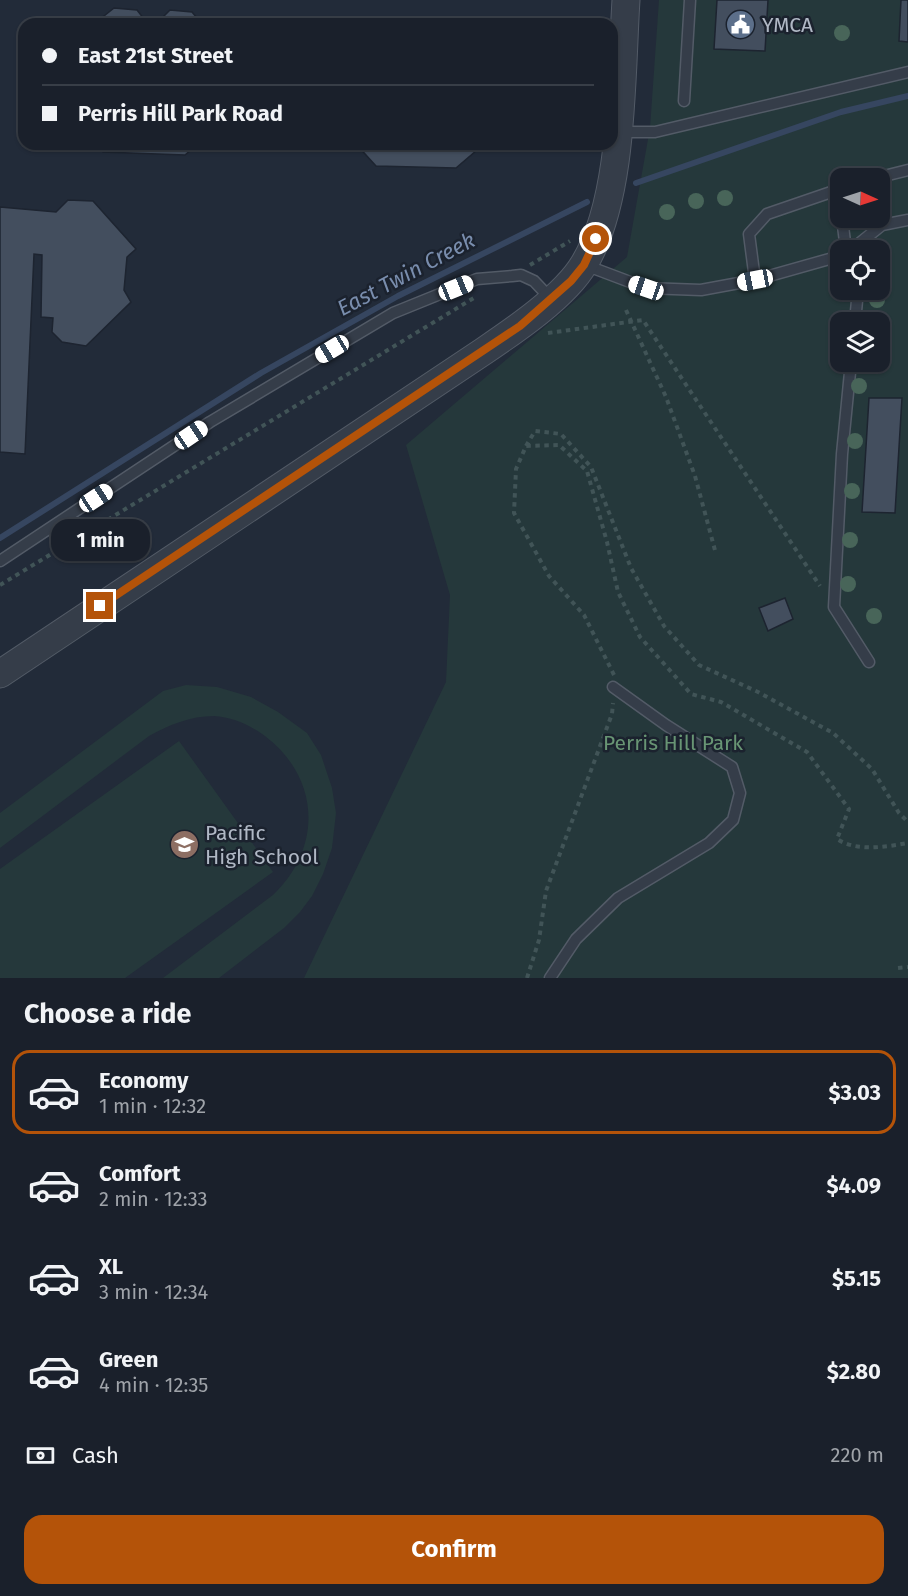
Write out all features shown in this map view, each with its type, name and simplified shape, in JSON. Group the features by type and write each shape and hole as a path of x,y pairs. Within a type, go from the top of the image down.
{"street":[{"path":"618,125 626,0"},
{"path":"0,674 520,326 577,273 596,239 609,195 616,150"}],"lane":[{"path":"684,101 690,0"},
{"path":"618,141 908,72"},
{"path":"890,174 908,170"},
{"path":"755,280 749,234 767,214 830,192"},
{"path":"862,240 882,225 908,220"},
{"path":"577,273 646,288 701,290 755,280 830,258"},
{"path":"0,561 210,422 393,313 477,279 521,275 534,281 551,299"},
{"path":"850,372 842,454 834,607 868,662"},
{"path":"550,978 576,939 618,898 709,843 733,820 740,794 732,767 666,725 613,687"}],"path":[{"path":"626,310 666,397 695,476 716,554"},
{"path":"548,333 643,320 834,607"},
{"path":"526,446 535,431 561,434 591,467 631,568 664,626 699,665 758,692 833,733 872,769 899,813 908,822"},
{"path":"898,968 908,967"}],"green space":[{"name":"Perris Hill Park","path":"659,0 908,0 908,978 304,978 446,682 450,595 406,445 627,257 650,128"},
{"path":"186,685 217,687 251,697 278,712 307,733 321,755 332,788 336,813 332,848 312,896 284,928 219,978 163,978 273,895 289,876 301,856 307,835 308,813 305,792 296,772 283,753 253,728 234,720 205,716 188,719 164,728 149,736 0,848 0,813 163,691"},
{"path":"179,741 273,872 125,978 0,978 0,869"}],"building":[{"name":"YMCA","path":"717,0 768,0 765,51 714,49"},
{"path":"901,0 908,0 908,42 899,41"},
{"path":"114,8 137,10 143,18 102,18"},
{"path":"170,10 192,12 197,18 162,18"},
{"path":"101,150 191,150 185,155 103,152"},
{"path":"361,150 477,150 456,168 376,166"},
{"path":"68,200 93,201 136,249 127,257 124,290 131,302 86,346 62,342 52,332 53,318 41,317 42,255 34,254 25,454 0,452 0,207 56,212"},
{"path":"869,398 902,398 895,513 862,512"},
{"path":"785,598 793,619 768,631 759,608"}],"waterway":[{"name":"East Twin Creek","path":"636,183 841,112 908,96"},
{"name":"East Twin Creek","path":"0,538 261,373 398,296 587,202"}],"place":[{"name":"YMCA","path":"741,25"},
{"name":"Pacific High School","path":"184,845"}],"route":[{"path":"100,606 520,326 571,281 584,265 596,239"}]}
